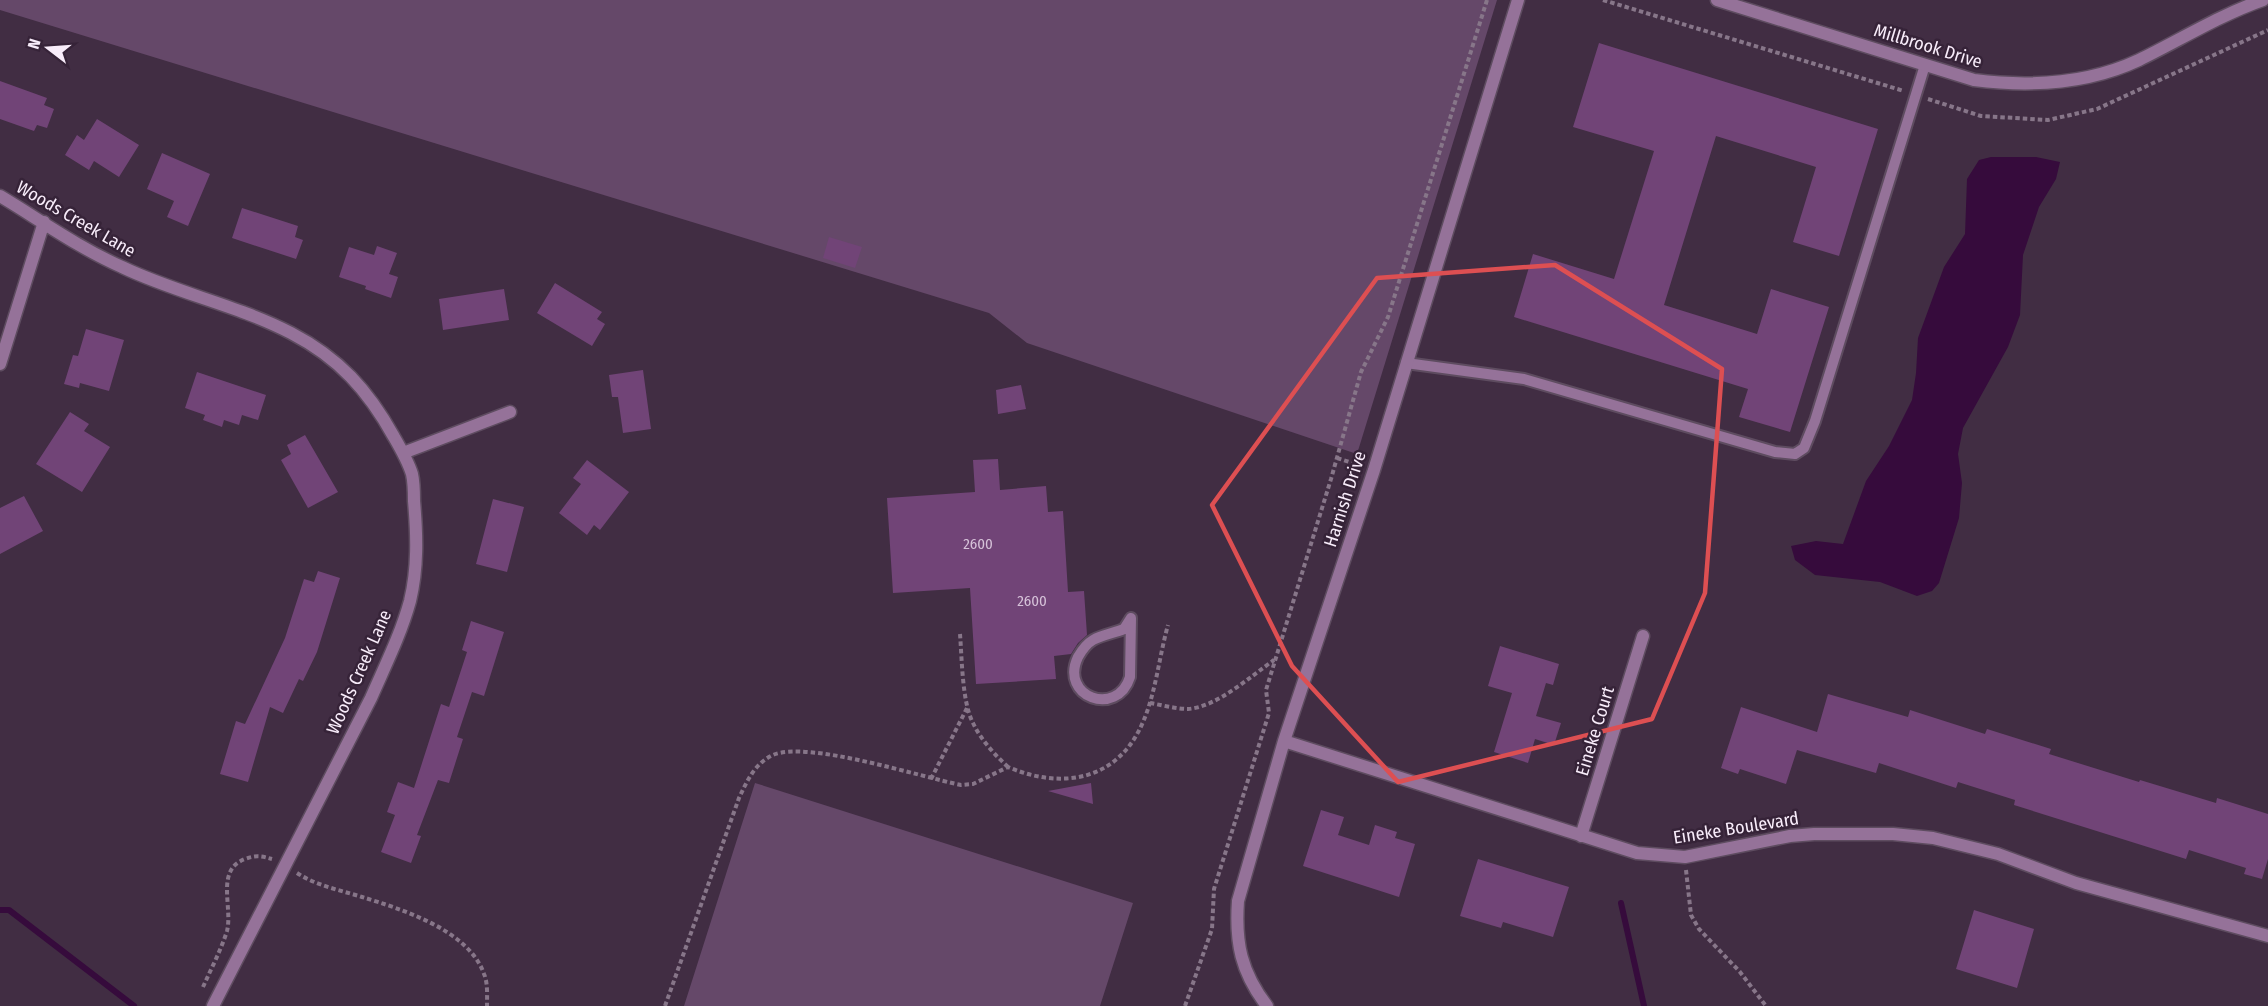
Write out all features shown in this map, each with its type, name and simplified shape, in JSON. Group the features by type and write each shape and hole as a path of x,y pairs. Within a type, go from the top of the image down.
{"street":[{"name":"Harnish Drive","path":"1267,1006 1246,973 1239,951 1236,924 1238,901 1284,741 1374,470 1518,0"},
{"name":"Millbrook Drive","path":"1717,0 1974,80 2009,85 2039,84 2103,73 2137,60 2263,0"},
{"name":"Woods Creek Lane","path":"0,196 122,268 261,320 318,349 343,368 379,409 412,475 417,527 416,560 410,600 394,646 371,698 213,1006"},
{"path":"0,364 44,222"},
{"path":"403,453 510,412"},
{"name":"Eineke Court","path":"1581,836 1643,636"},
{"name":"Eineke Boulevard","path":"1284,741 1637,854 1685,857 1790,836 1849,833 1933,838 1998,854 2076,883 2268,936"}],"lane":[{"path":"1406,363 1524,379 1775,452 1795,454 1804,448 1815,421 1925,65"},
{"path":"1131,618 1130,677 1127,685 1114,697 1104,700 1089,697 1083,693 1075,679 1074,669 1083,649 1097,638 1124,629 1131,618"}],"path":[{"path":"1185,1006 1212,928 1214,889 1269,713 1266,690 1361,372 1388,317 1486,0"},
{"path":"1337,458 1374,470"},
{"path":"960,634 968,708 973,724 991,751 1008,767 1036,778 1074,779 1087,776 1115,760 1127,748 1142,725 1150,703 1168,625"},
{"path":"1150,703 1188,709 1208,703 1231,691 1275,660"},
{"path":"932,778 968,708"},
{"path":"665,1006 739,798 748,778 759,764 773,755 786,752 843,757 960,785 973,784 1008,767"},
{"path":"202,990 227,929 226,883 231,870 241,861 258,855 285,864 317,884 404,911 459,940 472,953 484,974 487,1006"},
{"path":"1685,857 1691,915 1699,929 1740,972 1766,1006"}],"highlighted area":[{"path":"1555,265 1722,369 1705,593 1652,719 1398,782 1292,666 1212,505 1377,278"}],"shaded area":[{"path":"0,0 1497,0 1357,454 1027,343 989,313 0,10"},
{"path":"1991,157 2036,157 2060,162 2056,179 2039,207 2023,255 2020,315 2008,347 1963,428 1958,454 1962,483 1959,518 1939,583 1932,591 1917,596 1880,582 1815,575 1795,560 1791,546 1816,541 1843,544 1866,481 1889,446 1912,400 1918,338 1944,267 1965,234 1967,179 1979,160"},
{"path":"755,783 1133,903 1100,1006 684,1006"}],"building":[{"path":"1599,43 1878,129 1839,256 1793,242 1816,167 1716,136 1664,305 1757,334 1771,289 1829,307 1790,432 1739,417 1748,389 1514,317 1533,254 1614,279 1654,151 1573,127"},
{"path":"0,81 47,98 44,105 54,109 47,128 37,125 34,131 0,119"},
{"path":"97,119 139,145 119,177 94,161 89,170 65,155 77,135 84,140"},
{"path":"162,153 210,174 188,226 167,217 174,201 147,189"},
{"path":"242,208 298,226 295,237 303,240 296,259 232,238"},
{"path":"829,237 862,247 855,268 823,258"},
{"path":"377,246 397,253 389,274 398,277 391,298 339,277 349,247 374,255"},
{"path":"555,283 602,312 597,319 605,324 592,346 537,313"},
{"path":"504,289 509,320 443,330 439,299"},
{"path":"86,329 124,340 109,391 80,383 79,388 64,384 73,355 78,356"},
{"path":"643,370 651,429 623,433 618,397 612,397 609,375"},
{"path":"197,372 266,395 258,420 242,415 239,425 224,420 222,427 203,420 205,415 185,408"},
{"path":"1021,385 1026,409 998,414 996,390"},
{"path":"70,412 89,424 84,431 110,447 82,492 36,464"},
{"path":"305,435 338,492 308,508 281,460 291,454 287,445"},
{"path":"998,459 1000,490 1046,486 1048,512 1063,511 1068,592 1084,591 1087,635 1071,654 1054,656 1056,679 976,684 970,588 893,593 887,498 975,492 973,460"},
{"path":"587,460 629,492 600,530 594,525 587,535 559,513 581,484 573,478"},
{"path":"24,496 43,531 0,554 0,508"},
{"path":"493,499 524,507 507,572 476,564"},
{"path":"318,571 340,578 317,652 303,681 299,679 283,713 270,707 248,782 220,774 236,721 245,724 285,638 304,579 314,582"},
{"path":"471,621 504,632 484,696 472,692 457,737 463,739 449,783 438,780 417,835 421,836 411,863 381,852 395,815 387,812 398,782 414,788 441,704 449,707 467,652 462,650"},
{"path":"1500,646 1559,664 1553,685 1546,683 1536,716 1561,723 1554,745 1535,739 1528,763 1494,752 1512,693 1488,686"},
{"path":"1828,694 1908,717 1910,710 1985,734 1987,729 2051,749 2049,754 2139,782 2140,780 2216,803 2217,798 2268,814 2268,859 2262,879 2244,874 2246,868 2189,850 2186,859 2014,805 2015,800 1958,782 1956,788 1879,763 1876,773 1797,750 1786,784 1740,769 1738,774 1721,768 1741,707 1817,732"},
{"path":"1091,783 1093,804 1048,791"},
{"path":"1321,810 1344,817 1338,835 1369,845 1375,825 1397,832 1395,838 1415,844 1399,897 1303,866"},
{"path":"1478,859 1569,887 1553,937 1503,922 1501,928 1460,916"},
{"path":"1974,910 2034,929 2017,988 1956,969"}],"waterway":[{"path":"1621,903 1644,1006"},
{"path":"0,910 9,910 134,1006"}]}
